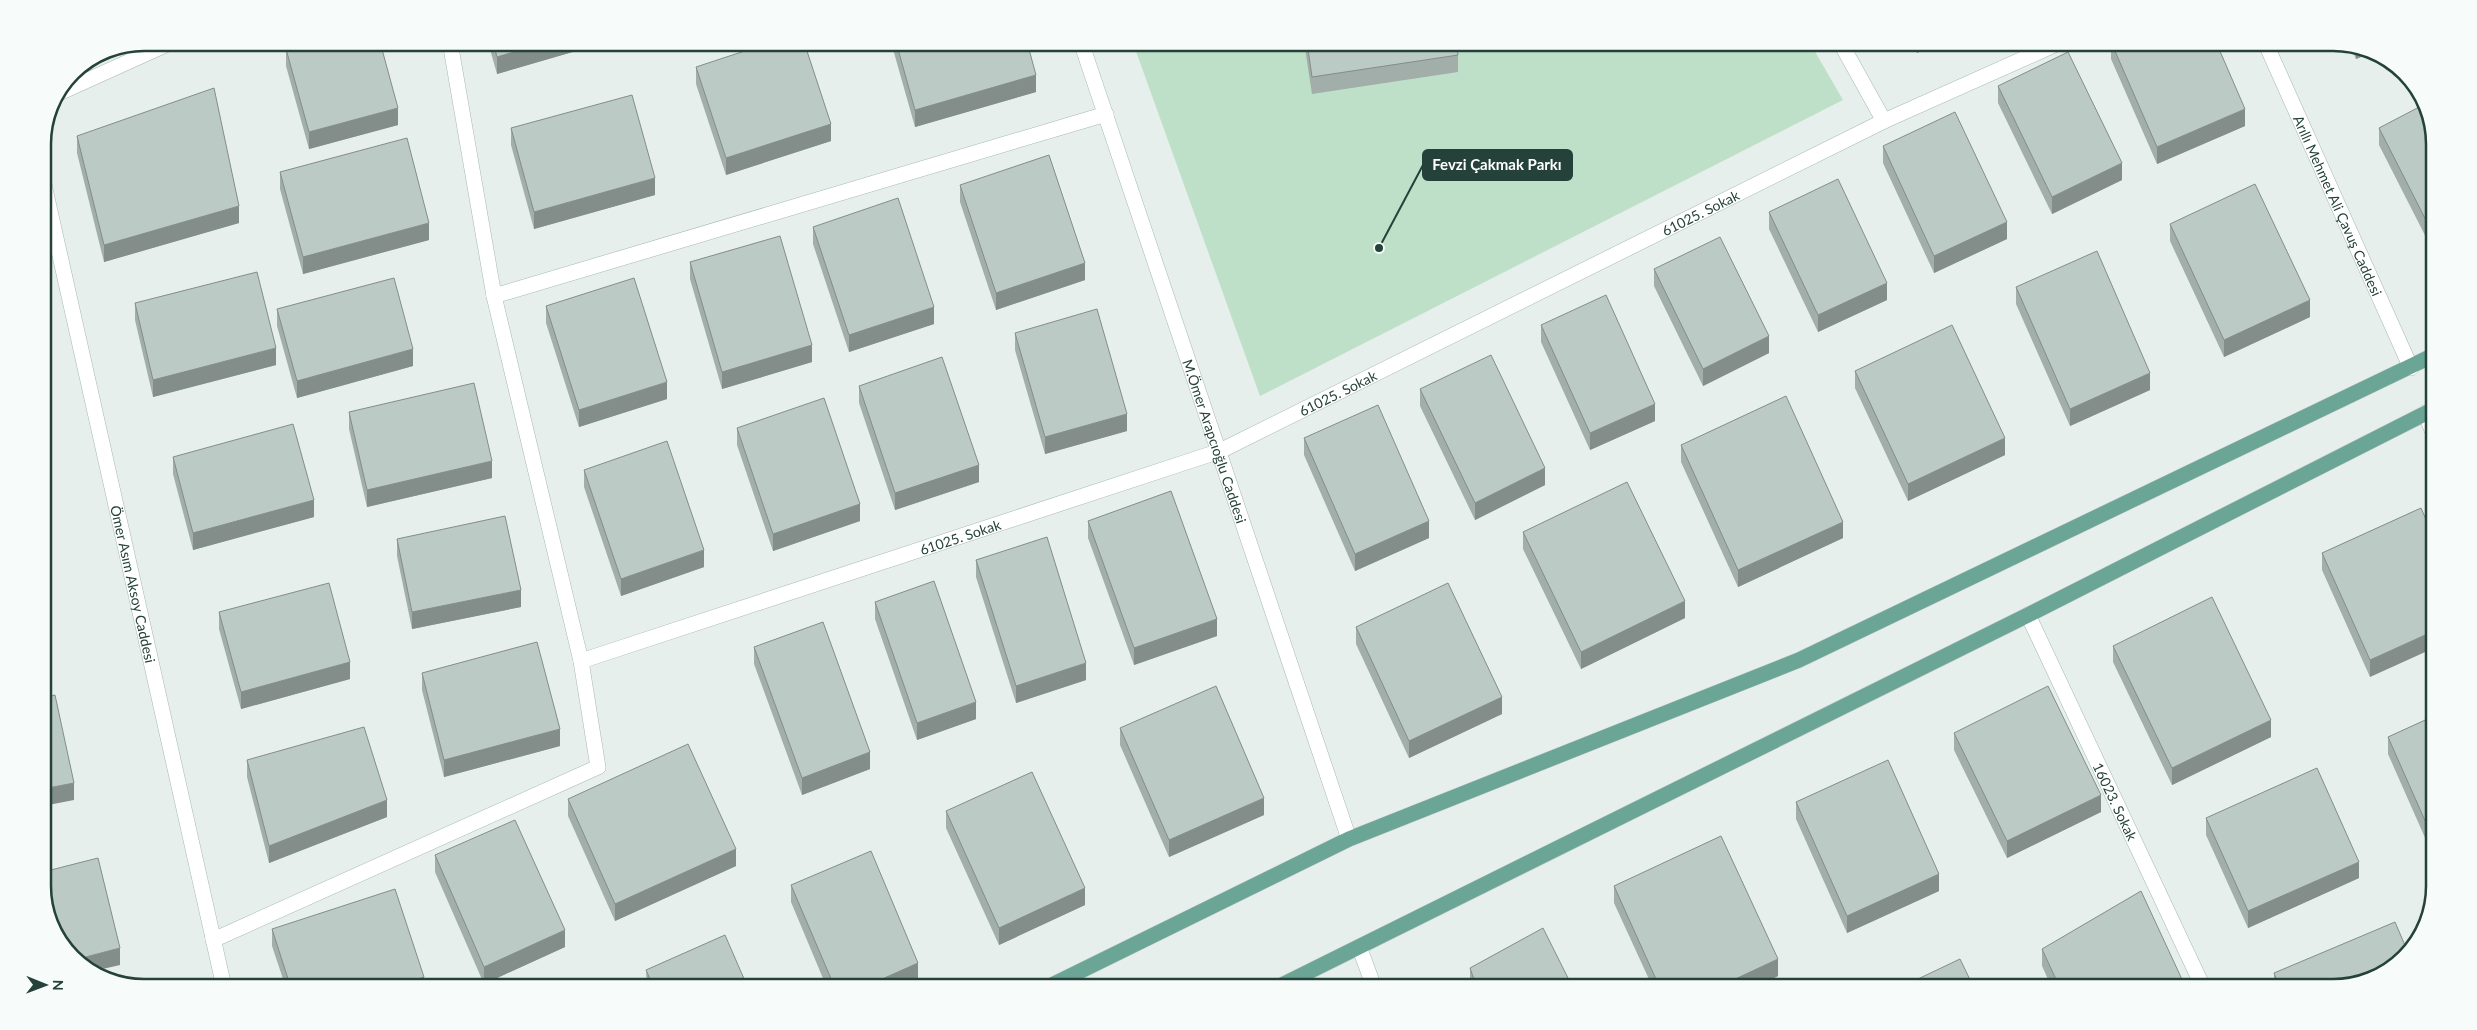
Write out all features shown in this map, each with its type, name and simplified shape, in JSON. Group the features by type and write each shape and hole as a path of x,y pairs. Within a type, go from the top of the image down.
{"main road":[{"path":"1066,979 1349,839 1799,660 2426,360"},
{"path":"1297,979 2028,615 2426,413"}],"street":[{"path":"70,88 152,51"},
{"path":"213,940 598,767 581,661 494,296 452,51"},
{"name":"M.Ömer Arapcıoğlu Caddesi","path":"1084,51 1349,839"},
{"path":"1845,51 1884,121"},
{"name":"61025. Sokak","path":"581,661 1220,451 1884,121 2041,51"},
{"name":"Arıllı Mehmet Ali Çavuş Caddesi","path":"2269,51 2411,368"},
{"path":"494,296 1106,114"},
{"name":"Ömer Asım Aksoy Caddesi","path":"51,216 222,979"},
{"name":"16023. Sokak","path":"2028,615 2199,979"},
{"path":"1360,949 1371,979"}],"green space":[{"path":"1136,51 1815,51 1843,100 1260,396"}],"building":[{"path":"287,51 382,51 398,108 309,132"},
{"path":"495,51 517,51 497,57"},
{"path":"745,51 807,51 831,124 726,158 696,67"},
{"path":"899,51 1029,51 1036,75 915,110"},
{"path":"1308,51 1457,51 1458,55 1312,77"},
{"path":"2115,51 2220,51 2245,109 2157,147"},
{"path":"2068,52 2122,163 2052,197 1998,86"},
{"path":"214,88 239,206 104,245 77,136"},
{"path":"632,95 655,178 534,212 511,128"},
{"path":"2418,108 2426,138 2426,220 2379,128"},
{"path":"1955,112 2007,222 1934,256 1883,146"},
{"path":"407,138 429,223 303,257 280,172"},
{"path":"1049,155 1085,263 996,293 960,185"},
{"path":"1838,179 1887,283 1818,315 1769,212"},
{"path":"2255,184 2310,300 2224,340 2170,224"},
{"path":"898,198 934,307 849,335 813,227"},
{"path":"780,236 812,345 722,372 690,262"},
{"path":"1720,237 1769,336 1703,369 1654,269"},
{"path":"2097,251 2150,373 2070,409 2016,287"},
{"path":"257,272 276,348 153,380 135,303"},
{"path":"394,278 413,349 297,381 277,309"},
{"path":"634,278 667,382 579,410 546,306"},
{"path":"1606,295 1655,404 1590,433 1541,325"},
{"path":"1097,309 1127,414 1045,437 1015,333"},
{"path":"1952,325 2005,438 1908,484 1855,371"},
{"path":"1491,355 1545,468 1475,503 1420,389"},
{"path":"942,357 979,465 895,493 859,386"},
{"path":"474,383 492,461 367,490 349,412"},
{"path":"1786,396 1843,522 1738,570 1681,445"},
{"path":"824,398 860,504 773,534 737,428"},
{"path":"1378,405 1429,521 1355,554 1304,438"},
{"path":"293,424 314,500 193,533 173,457"},
{"path":"667,441 704,550 621,579 584,470"},
{"path":"1627,482 1685,601 1581,652 1523,532"},
{"path":"1171,491 1217,619 1134,648 1088,521"},
{"path":"2421,508 2426,520 2426,635 2370,660 2322,553"},
{"path":"505,516 521,590 412,612 397,539"},
{"path":"1047,537 1086,663 1016,686 976,560"},
{"path":"934,581 976,702 917,723 875,602"},
{"path":"329,583 350,662 241,692 219,612"},
{"path":"1448,583 1502,697 1409,741 1356,627"},
{"path":"2212,597 2271,720 2172,768 2113,646"},
{"path":"823,622 870,752 802,778 754,647"},
{"path":"537,642 560,729 444,760 422,673"},
{"path":"1216,686 1264,798 1169,840 1120,728"},
{"path":"2048,686 2101,795 2007,841 1954,733"},
{"path":"55,695 74,783 51,787 51,696"},
{"path":"2426,720 2426,823 2388,737"},
{"path":"364,727 387,800 269,846 247,760"},
{"path":"688,744 736,849 615,904 568,799"},
{"path":"1888,760 1939,874 1847,916 1796,802"},
{"path":"2317,768 2359,862 2248,911 2206,818"},
{"path":"1032,772 1085,888 999,928 946,811"},
{"path":"515,820 565,930 484,967 435,855"},
{"path":"1721,836 1778,959 1735,979 1656,979 1614,886"},
{"path":"871,851 918,963 882,979 831,979 791,885"},
{"path":"98,858 120,948 85,957 78,952 70,942 56,916 51,892 51,870"},
{"path":"395,889 424,977 418,979 288,979 272,929"},
{"path":"2141,891 2182,979 2056,979 2042,949"},
{"path":"2395,922 2405,945 2385,963 2363,974 2351,977 2333,979 2276,979 2274,973"},
{"path":"1543,928 1568,979 1474,979 1470,968"},
{"path":"725,935 744,979 650,979 646,970"},
{"path":"1960,959 1970,979 1918,979"}],"place":[{"name":"Fevzi Çakmak Parkı","path":"1379,248"}]}
